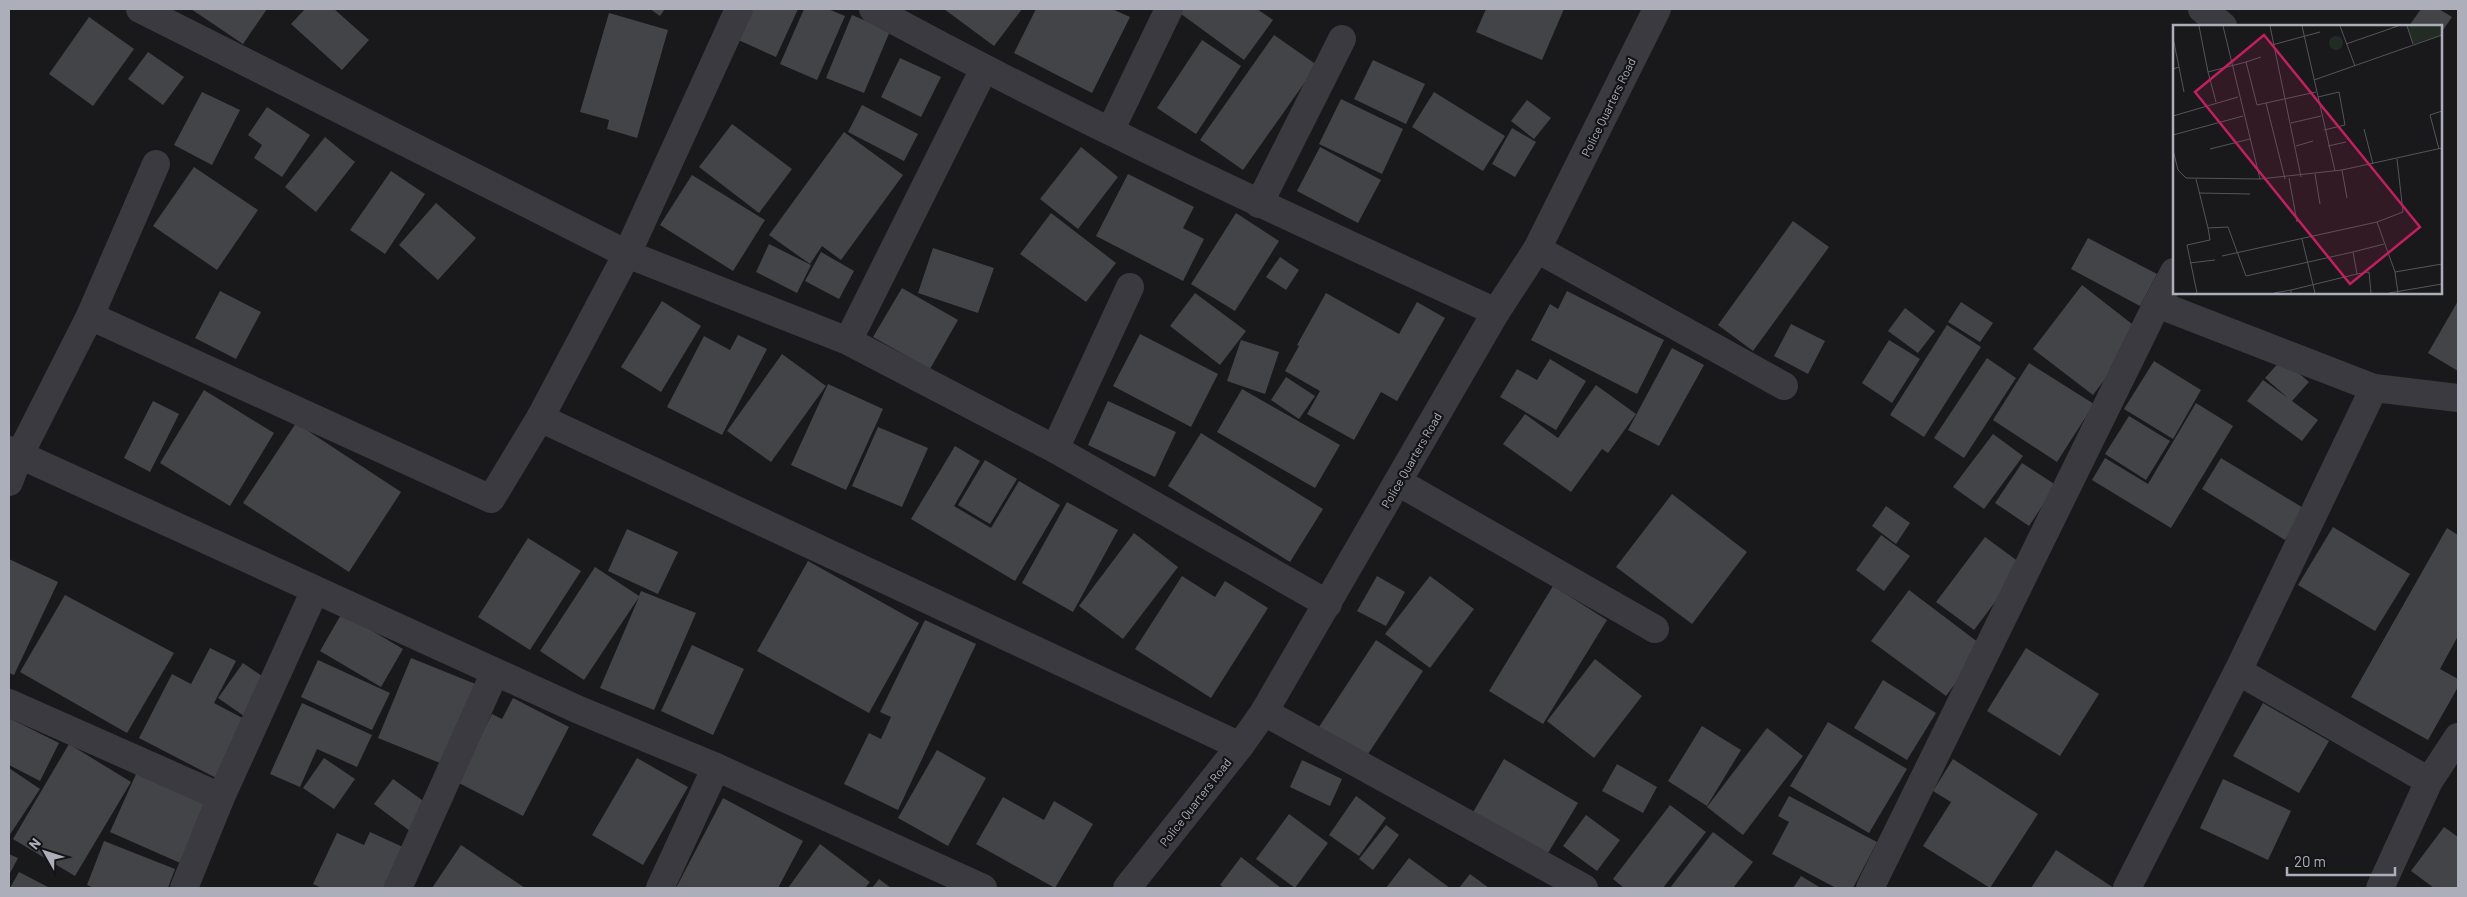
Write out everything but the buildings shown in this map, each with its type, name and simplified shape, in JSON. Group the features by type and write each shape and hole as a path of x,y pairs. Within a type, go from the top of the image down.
{"street":[{"path":"140,9 628,254 848,341 1055,450 1328,604"},
{"path":"90,316 491,499 540,418 628,254 739,9"},
{"path":"873,9 984,69 1259,204 1496,312"},
{"path":"1110,131 1169,9"},
{"name":"Police Quarters Road","path":"1127,888 1240,746 1264,712 1496,312 1537,249 1657,9"},
{"path":"2202,9 2222,25"},
{"path":"1259,204 1342,39"},
{"path":"848,341 984,69"},
{"path":"9,482 14,453 90,316 156,164"},
{"path":"1537,249 1784,386"},
{"path":"1870,888 2156,304 2173,274"},
{"path":"1055,450 1130,287"},
{"path":"2156,304 2374,388 2458,398"},
{"path":"2126,888 2238,671 2374,388"},
{"path":"540,418 1240,746"},
{"path":"14,453 579,710 716,768 982,888"},
{"path":"1398,482 1655,629"},
{"path":"184,888 222,797 315,590"},
{"path":"2238,671 2429,781"},
{"path":"398,888 495,672"},
{"path":"9,702 222,797"},
{"path":"1264,712 1584,888"},
{"path":"2380,888 2429,781 2458,737"},
{"path":"660,888 716,768"}]}
